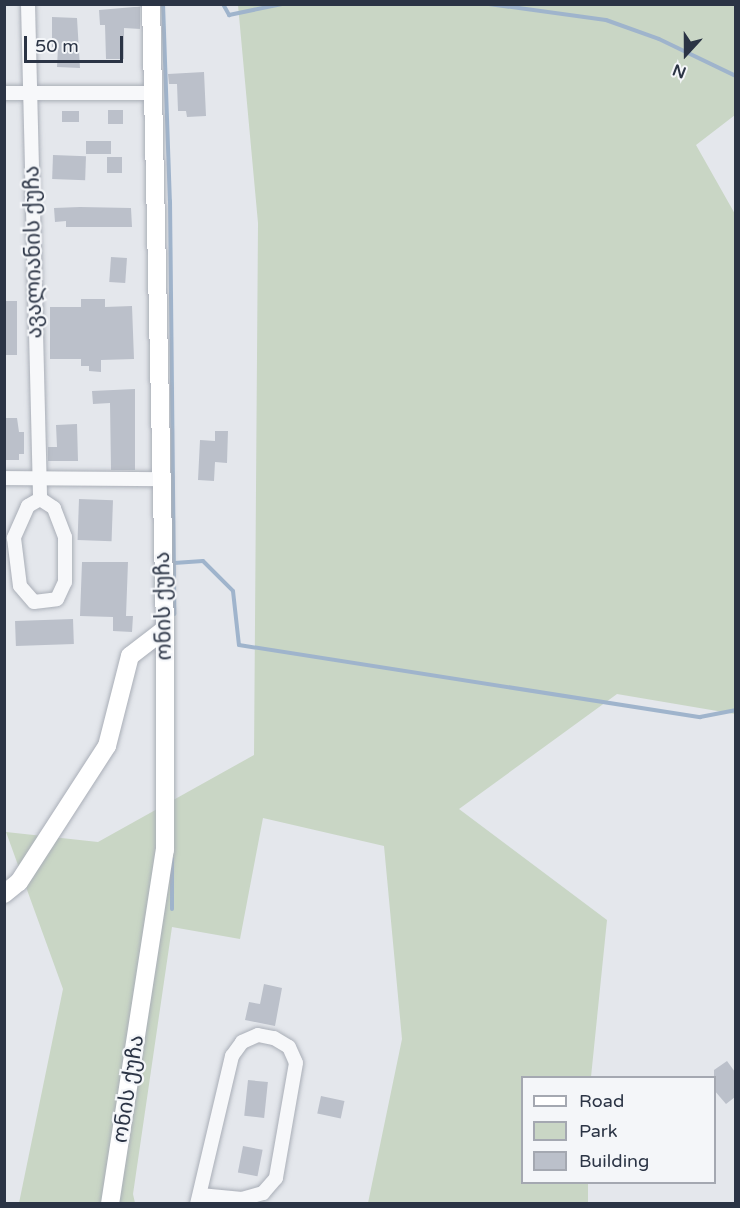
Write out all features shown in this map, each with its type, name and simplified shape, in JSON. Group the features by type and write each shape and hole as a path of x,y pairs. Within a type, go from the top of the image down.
{"main road":[{"name":"ონის ქუჩა","path":"110,1203 165,850 165,629 151,4"},
{"path":"4,894 19,882 107,746 130,656 165,629"}],"street":[{"name":"ავალიანის ქუჩა","path":"28,4 40,499"},
{"path":"4,93 153,93"},
{"path":"4,478 162,479"},
{"path":"40,499 54,508 65,537 65,582 57,599 34,602 20,586 15,538 28,506 40,499"},
{"path":"258,1035 274,1038 289,1047 296,1064 276,1178 263,1193 242,1199 198,1199 232,1056 242,1042 258,1035"}],"green space":[{"path":"238,5 735,5 735,115 696,145 735,214 735,714 617,694 459,809 607,920 591,1076 521,1076 521,1184 588,1184 588,1203 368,1203 402,1039 384,846 263,818 240,939 172,927 133,1194 135,1203 19,1203 63,989 6,832 98,842 254,755 258,223"}],"building":[{"path":"140,7 140,29 124,28 124,59 106,59 105,25 100,25 99,10"},
{"path":"52,17 77,18 80,68 57,67 58,47 52,47"},
{"path":"204,72 206,116 187,117 186,111 178,111 177,84 169,84 168,74"},
{"path":"108,110 123,110 123,124 108,124"},
{"path":"62,111 79,111 79,122 62,122"},
{"path":"86,141 111,141 111,154 86,154"},
{"path":"53,155 86,156 85,180 52,179"},
{"path":"107,157 122,157 122,173 107,173"},
{"path":"54,208 131,208 132,227 66,227 66,221 55,222"},
{"path":"111,257 127,258 125,283 109,282"},
{"path":"81,299 105,299 105,307 132,306 134,359 101,360 101,372 89,371 89,366 81,366 81,359 50,359 50,307 81,307"},
{"path":"4,301 17,301 17,355 4,355"},
{"path":"135,389 135,470 111,470 110,403 93,404 92,391"},
{"path":"4,418 17,418 19,432 24,432 24,454 19,454 19,460 4,460"},
{"path":"77,424 78,461 48,461 48,447 57,447 56,425"},
{"path":"215,431 228,431 227,463 215,462 214,481 198,480 200,440 215,441"},
{"path":"79,499 113,500 112,541 78,540"},
{"path":"82,562 128,562 126,616 133,616 132,632 113,631 113,617 80,616"},
{"path":"73,619 74,644 16,646 15,621"},
{"path":"264,984 282,988 275,1026 245,1020 249,1002 260,1004"},
{"path":"727,1061 735,1072 735,1097 726,1104 716,1092 714,1070"},
{"path":"248,1080 268,1082 264,1118 244,1116"},
{"path":"321,1096 344,1101 341,1119 317,1114"},
{"path":"243,1146 263,1150 257,1176 238,1173"}],"waterway":[{"path":"163,4 170,201 174,614"},
{"path":"223,4 229,15 282,4"},
{"path":"489,4 606,20 659,39 736,76"},
{"path":"174,563 203,561 233,591 239,645 700,717 736,710"},
{"path":"172,859 172,909"}]}
